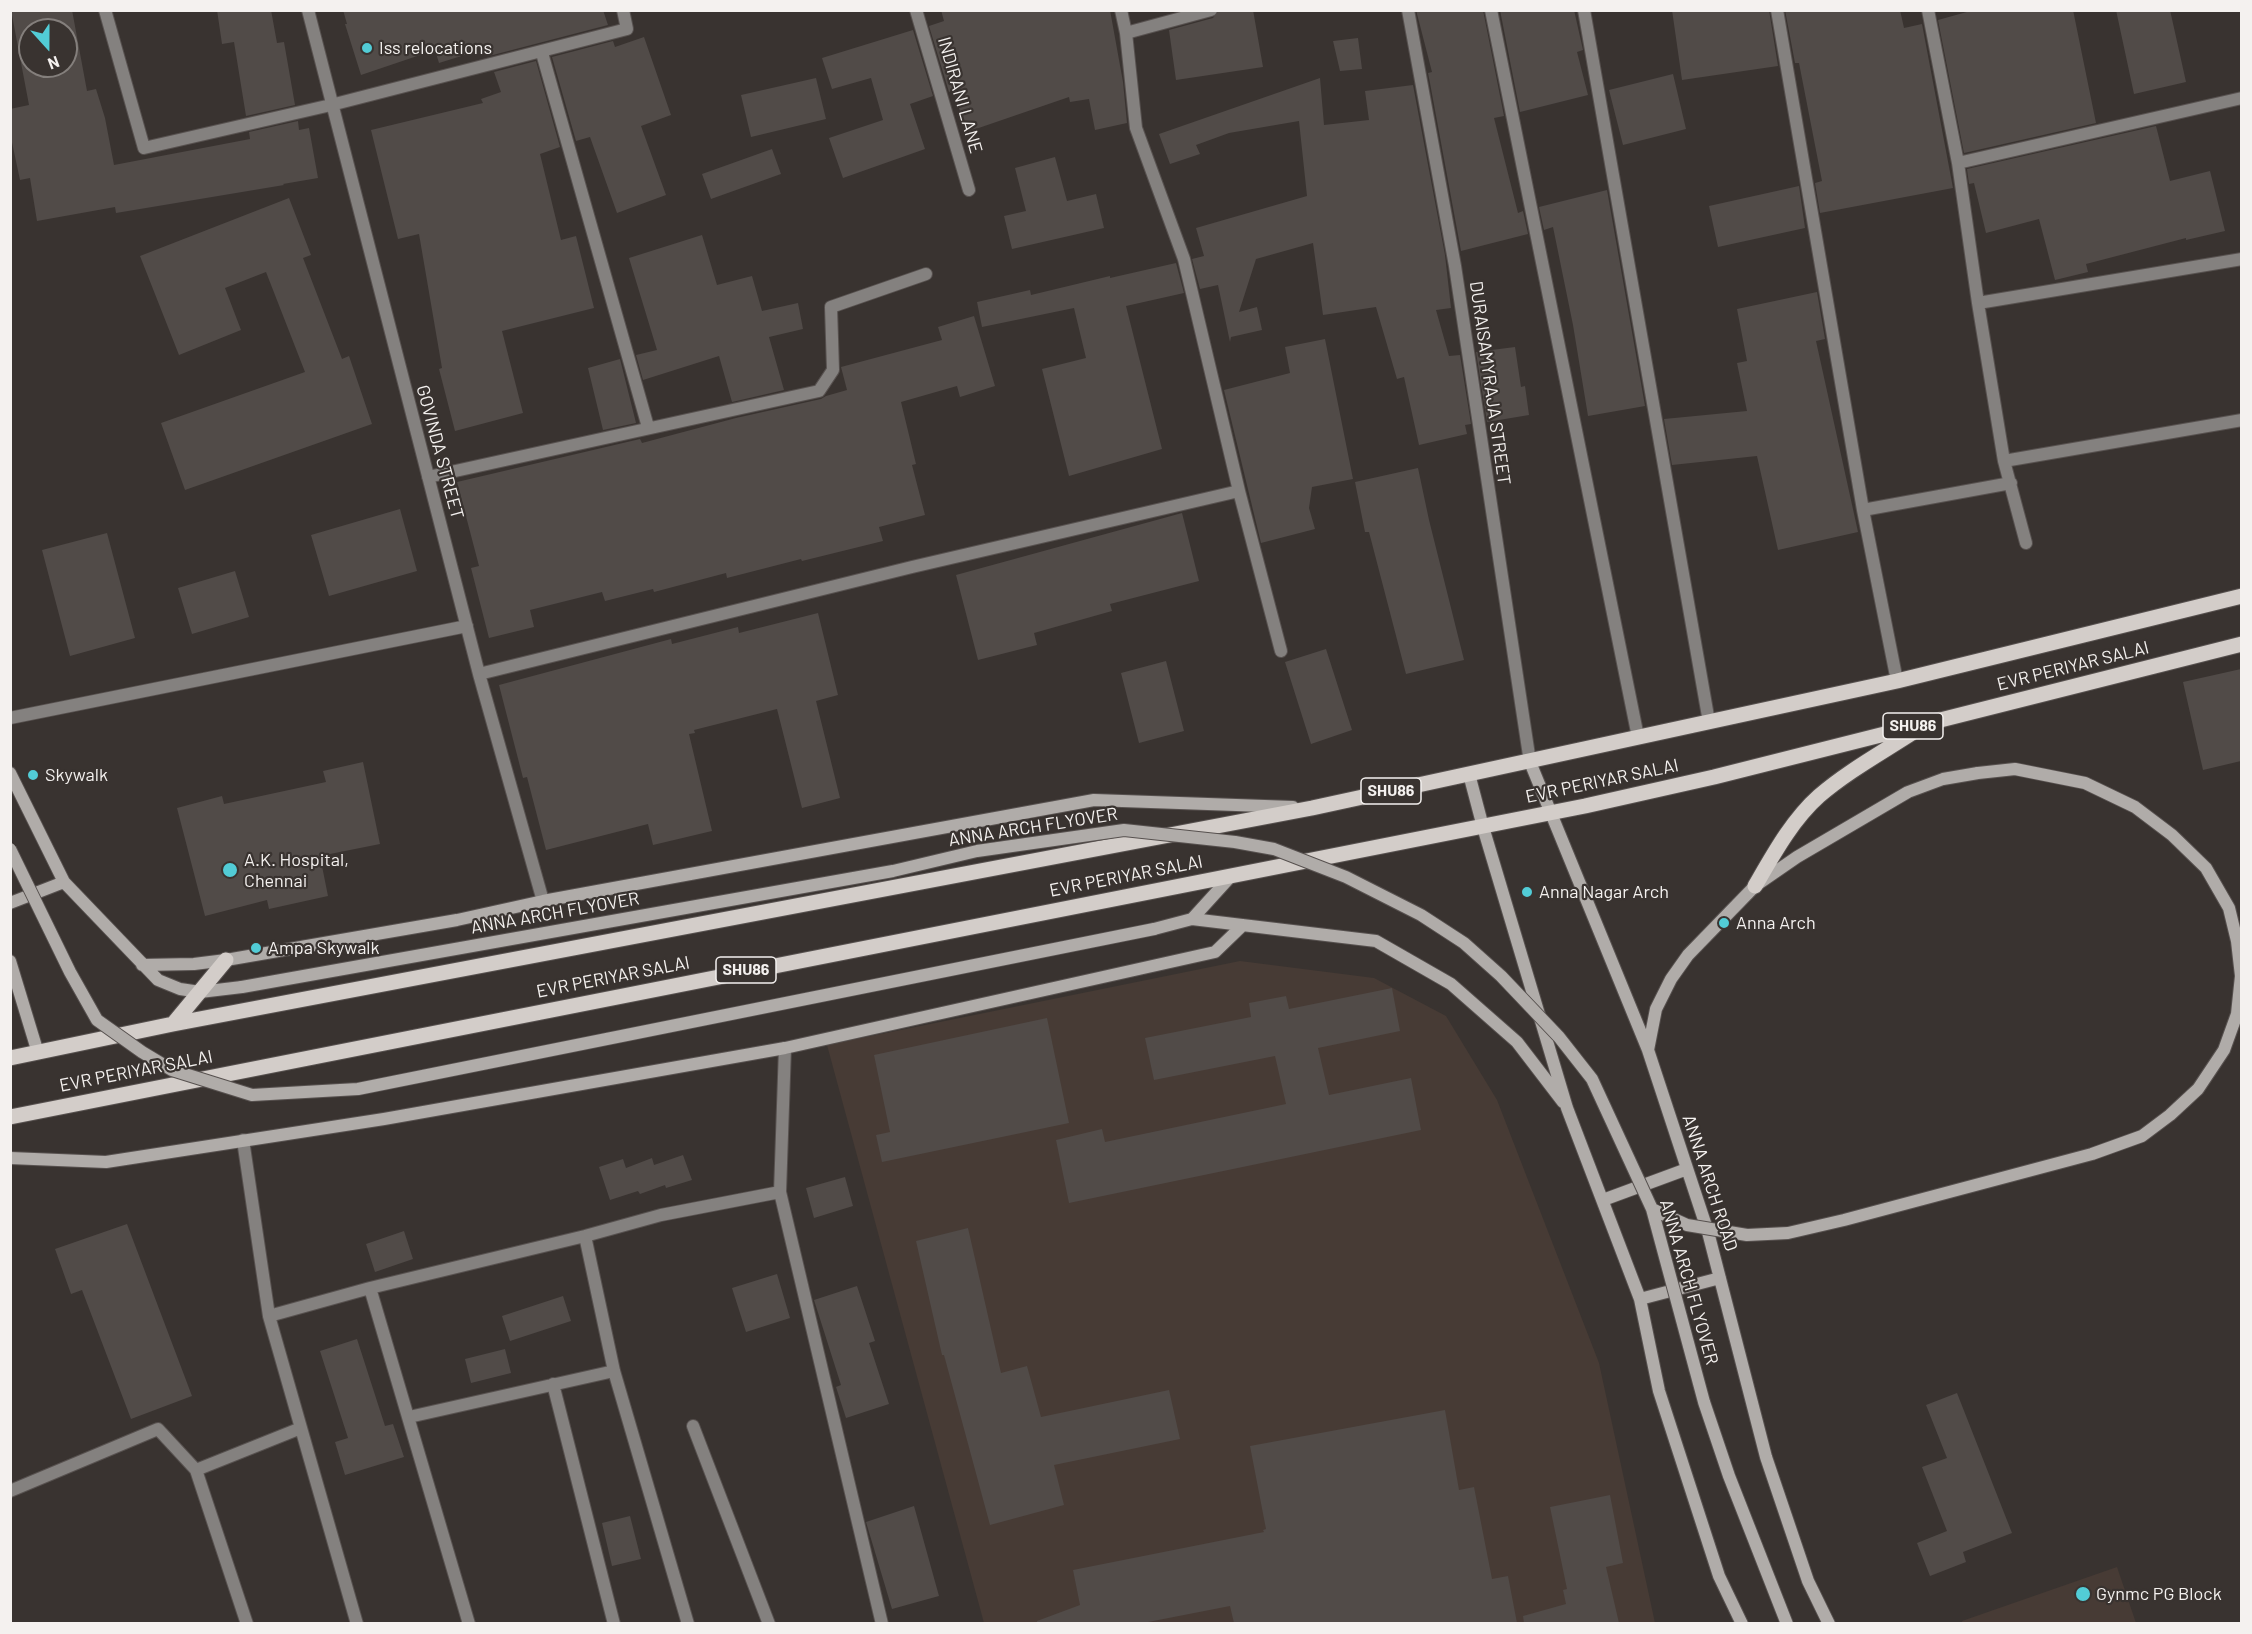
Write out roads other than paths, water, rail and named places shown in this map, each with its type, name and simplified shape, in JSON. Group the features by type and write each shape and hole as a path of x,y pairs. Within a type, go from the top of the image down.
{"main road":[{"name":"EVR PERIYAR SALAI","path":"10,1058 173,1024 1312,808 1897,681 2241,596"},
{"name":"EVR PERIYAR SALAI","path":"10,1117 1551,813 1714,777 2241,644"},
{"path":"1755,886 1780,842 1817,798 1845,776 1928,723"},
{"name":"ANNA ARCH ROAD","path":"1530,762 1648,1050 1708,1232 1766,1457 1808,1581 1829,1623"},
{"path":"1648,1050 1656,1009 1671,979 1688,954 1755,886 1797,856 1908,792 1943,779 1978,772 2015,769 2085,783 2135,807 2172,835 2206,868 2229,908 2237,940 2241,976 2236,1014 2224,1050 2198,1089 2170,1115 2142,1136 2092,1154 1788,1233 1747,1235 1687,1225 1652,1209"},
{"name":"ANNA ARCH FLYOVER","path":"10,773 64,882 158,980 180,989 200,992 225,990 893,871 978,851 1124,830 1235,842 1274,849 1346,877 1421,915 1464,943 1501,976 1558,1037 1592,1079 1652,1209 1704,1402 1729,1476 1787,1623"},
{"path":"1469,774 1567,1108 1640,1299 1659,1391 1719,1576 1742,1623"},
{"path":"142,965 194,964 226,960 458,920 543,901 1094,800 1312,808"},
{"path":"10,849 70,972 97,1020 172,1070 252,1095 358,1089 1192,919 1376,941 1386,946 1451,984 1468,999 1516,1042 1567,1108"},
{"path":"1192,919 1232,875"},
{"path":"10,903 64,882"},
{"path":"10,1158 106,1162 384,1119 785,1048 1215,952 1243,925"},
{"path":"173,1024 226,960"},
{"path":"10,961 38,1053"},
{"path":"1603,1200 1687,1169"},
{"path":"1640,1299 1720,1278"}],"street":[{"path":"105,10 144,148 332,105 542,53 627,29 622,10"},
{"name":"GOVINDA STREET","path":"308,10 479,675 543,901"},
{"name":"INDIRANI LANE","path":"916,10 969,190"},
{"path":"1121,10 1126,33 1136,128 1184,259 1239,491 1281,651"},
{"path":"1126,33 1211,10"},
{"name":"DURAISAMYRAJA STREET","path":"1408,10 1455,266 1530,762"},
{"path":"1491,10 1638,737"},
{"path":"1584,10 1709,722"},
{"path":"1777,10 1863,510 1897,681"},
{"path":"1928,10 1958,162 2004,461 2026,543"},
{"path":"542,53 648,428"},
{"path":"1958,162 2241,98"},
{"path":"1978,303 2241,259"},
{"path":"428,477 819,391 833,370 831,306 926,274"},
{"path":"2004,461 2241,420"},
{"path":"1863,510 2011,483"},
{"path":"479,675 912,567 1239,491"},
{"path":"10,718 467,626"},
{"path":"785,1048 780,1192 882,1623"},
{"path":"243,1140 269,1316 357,1623"},
{"path":"269,1316 370,1288 662,1215 780,1192"},
{"path":"585,1236 614,1371 688,1623"},
{"path":"370,1288 469,1623"},
{"path":"409,1417 614,1371"},
{"path":"553,1384 614,1623"},
{"path":"693,1426 769,1623"},
{"path":"195,1470 301,1428"},
{"path":"10,1491 158,1429 195,1470 247,1623"}],"place":[{"name":"Iss relocations","path":"367,48"},
{"name":"Skywalk","path":"33,775"},
{"name":"A.K. Hospital, Chennai","path":"230,870"},
{"name":"Anna Nagar Arch","path":"1527,892"},
{"name":"Anna Arch","path":"1724,923"},
{"name":"Ampa Skywalk","path":"256,948"},
{"name":"Gynmc PG Block","path":"2083,1594"}]}
